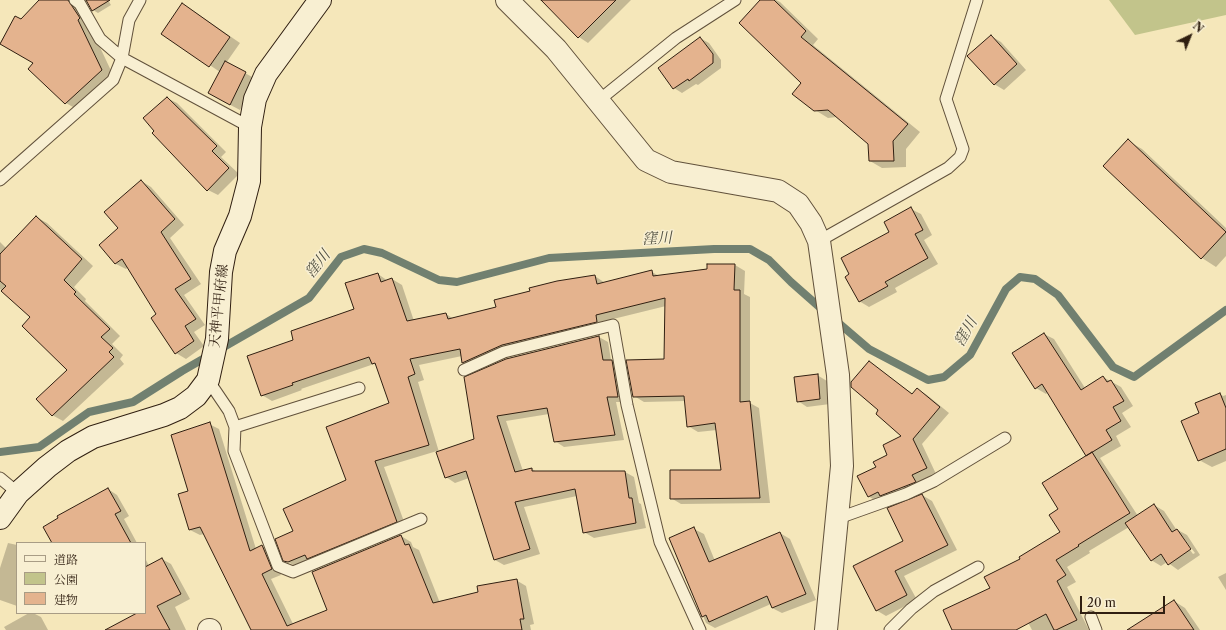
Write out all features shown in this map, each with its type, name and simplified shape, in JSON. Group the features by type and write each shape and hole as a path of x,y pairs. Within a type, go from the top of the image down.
{"street":[{"name":"天神平甲府線","path":"0,518 18,493 68,450 93,437 164,415 180,408 196,396 208,380 217,339 221,272 225,251 240,216 249,181 250,127 255,99 266,74 320,0"},
{"path":"514,2 556,49 646,160 671,172 778,191 798,204 811,223 818,241 828,294 831,333 838,375 842,466 826,630"}],"lane":[{"path":"75,0 80,4 100,39 122,58 250,127"},
{"path":"0,180 113,80 122,58 129,20 140,0"},
{"path":"598,102 676,38 735,0"},
{"path":"818,241 948,168 960,157 963,149 946,99 977,0"},
{"path":"464,370 504,352 613,325 627,405 660,542 700,630"},
{"path":"208,380 229,411 235,426 234,451 278,566 293,572 421,519"},
{"path":"235,426 359,388"},
{"path":"836,519 906,494 934,480 1005,438"},
{"path":"0,478 18,493"},
{"path":"890,630 911,609 934,591 978,566"},
{"path":"1090,617 1096,630"}],"green space":[{"path":"1109,0 1226,0 1226,15 1135,35"}],"building":[{"path":"39,0 68,0 80,18 78,20 102,70 65,104 28,69 33,63 0,44 15,16 21,19"},
{"path":"86,0 110,0 92,11"},
{"path":"541,0 616,0 578,38"},
{"path":"760,0 774,0 806,31 801,37 908,124 893,141 894,161 869,161 868,144 828,110 814,111 792,94 801,83 739,23"},
{"path":"182,3 230,37 209,67 161,34"},
{"path":"991,35 1017,64 994,85 967,56"},
{"path":"700,37 713,54 713,63 689,81 688,79 673,89 658,68"},
{"path":"225,61 246,72 230,105 208,93"},
{"path":"167,97 217,146 212,151 229,168 207,191 152,133 154,131 143,118"},
{"path":"1128,139 1226,232 1201,259 1103,166"},
{"path":"141,180 175,219 161,232 191,279 175,289 196,319 185,326 194,341 175,354 151,318 156,314 122,259 115,264 99,245 118,228 104,212"},
{"path":"911,207 923,230 915,234 928,258 885,282 888,286 859,302 845,277 849,274 841,258 889,232 884,222"},
{"path":"36,216 82,259 64,280 76,292 74,294 110,329 101,337 113,348 109,352 114,357 52,416 36,399 67,370 22,326 30,317 1,291 6,286 0,281 0,254"},
{"path":"707,264 735,264 734,290 740,290 740,402 750,401 760,498 670,499 670,470 721,470 715,423 687,427 684,396 633,397 626,360 664,359 665,298 596,315 597,322 502,345 462,363 460,349 410,359 415,374 408,377 429,445 375,461 397,522 307,559 305,555 288,562 283,561 275,539 293,531 283,509 346,480 326,427 389,403 375,363 372,364 369,357 292,383 293,385 261,396 247,356 293,340 291,331 354,309 345,283 378,273 381,282 392,278 407,321 446,313 448,319 496,307 494,300 530,291 529,288 557,281 595,275 597,284 652,270 653,276 707,269"},
{"path":"1044,333 1081,390 1103,376 1107,382 1111,380 1124,401 1113,407 1121,421 1106,430 1112,440 1086,456 1042,384 1035,389 1012,353"},
{"path":"599,336 603,360 612,360 618,397 607,397 615,435 554,442 547,408 497,416 515,472 532,468 532,471 625,471 629,498 632,498 636,523 583,533 575,489 515,502 530,549 494,560 466,471 445,478 436,452 474,439 464,377 506,359"},
{"path":"869,361 912,394 917,388 940,407 913,439 927,468 912,475 916,482 880,496 878,492 868,497 857,476 876,467 873,462 887,455 883,445 901,436 876,414 878,410 851,387 851,382"},
{"path":"818,374 820,399 797,402 794,377"},
{"path":"1220,393 1226,408 1226,449 1198,461 1181,421 1199,413 1195,403"},
{"path":"210,422 250,551 262,545 272,569 262,574 287,626 327,610 312,572 401,535 405,545 409,544 433,603 478,592 477,586 517,579 524,619 520,619 522,630 251,630 200,527 189,530 178,494 188,491 171,435"},
{"path":"1092,452 1130,513 1056,560 1066,575 1057,581 1077,620 1054,630 1046,614 1016,630 952,630 943,610 990,588 984,577 1020,559 1019,557 1060,532 1049,515 1058,509 1042,483"},
{"path":"108,488 121,511 115,514 130,542 51,542 43,527 58,518 57,516"},
{"path":"922,494 948,545 895,571 907,595 876,611 853,566 903,541 887,508"},
{"path":"1154,504 1172,532 1177,529 1191,549 1168,565 1161,554 1151,561 1125,523"},
{"path":"694,527 709,562 780,532 806,594 772,608 767,596 709,622 706,615 702,617 669,538"},
{"path":"162,558 181,594 157,606 170,630 105,630 135,614 146,614 146,566"},
{"path":"1174,600 1194,630 1127,630"}],"waterway":[{"name":"窪川","path":"0,452 39,447 89,412 133,402 182,371 309,298 341,257 364,249 382,253 439,280 457,282 549,258 714,249 750,249 769,260 825,312"},
{"name":"窪川","path":"834,319 869,349 928,380 944,377 970,355 1006,289 1020,277 1035,279 1058,295 1113,367 1134,377 1226,310"}]}
